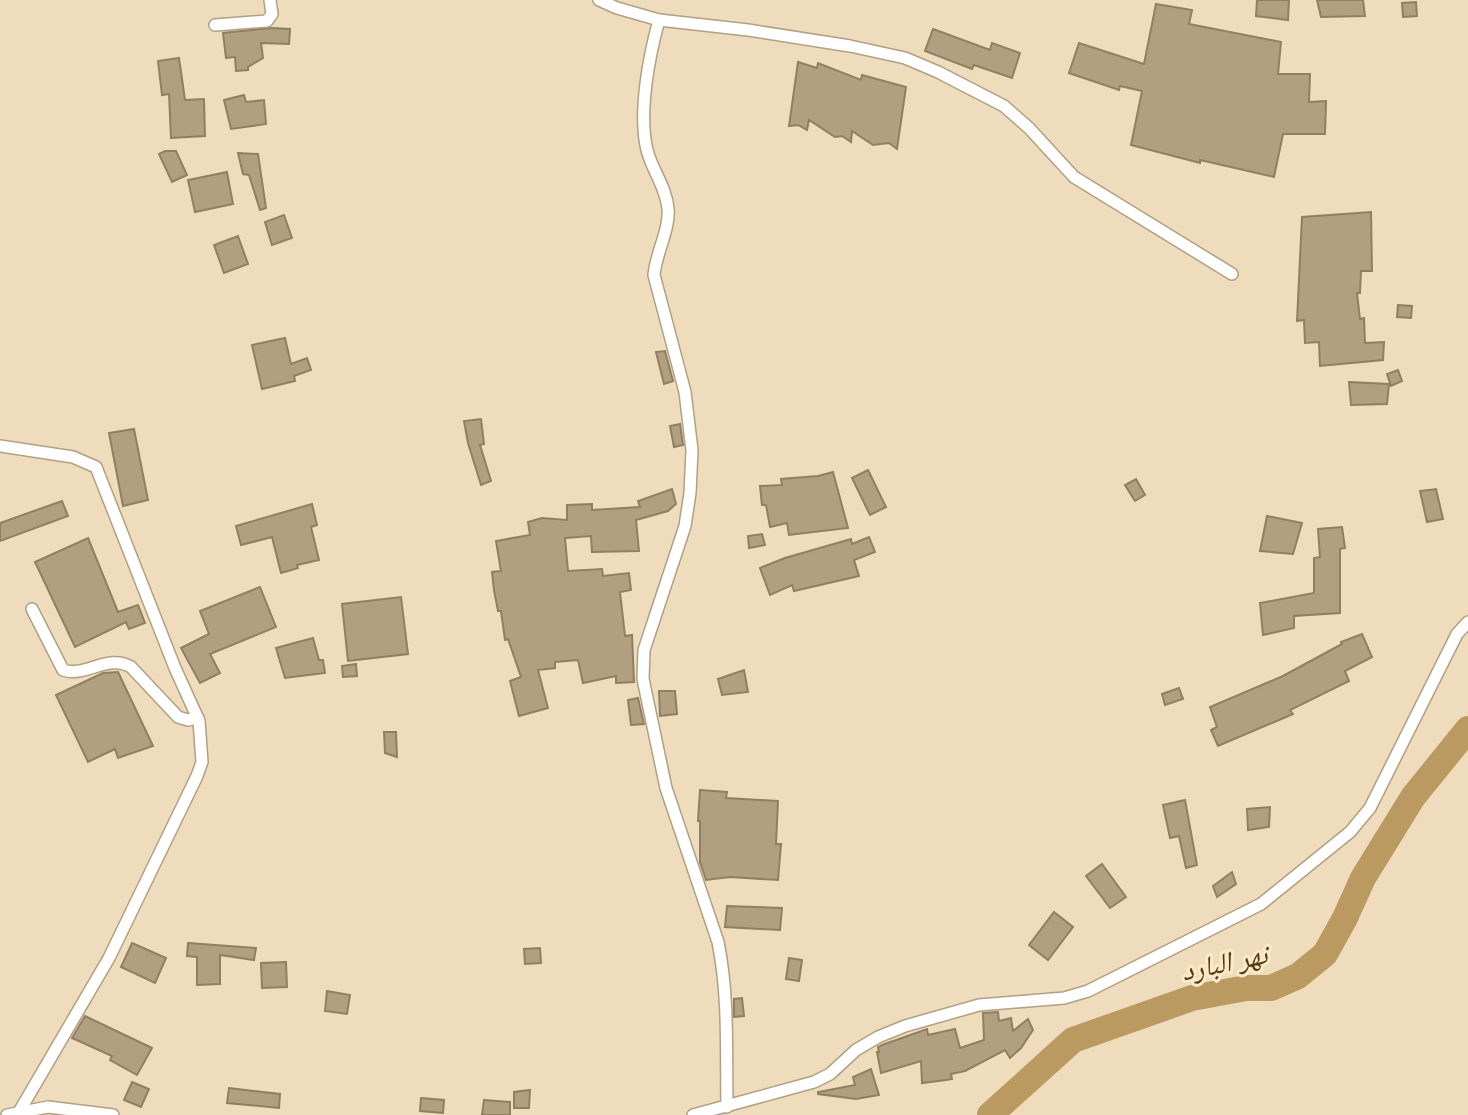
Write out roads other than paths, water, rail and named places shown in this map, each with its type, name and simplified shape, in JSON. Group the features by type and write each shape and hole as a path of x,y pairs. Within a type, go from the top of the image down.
{"street":[{"path":"215,25 267,21 272,14 270,0"},
{"path":"599,0 659,20 850,46 905,58 938,72 1004,106 1074,177 1232,274"},
{"path":"659,20 647,84 645,135 647,151 665,192 669,211 654,275 685,392 692,450 685,526 644,650 643,679 649,717 670,800 718,942 724,992 727,1107"},
{"path":"0,446 73,457 96,467 175,668 198,718 203,753 197,776 109,958 13,1113"},
{"path":"32,609 63,670 71,673 114,662 123,663 178,717 188,720 198,718"},
{"path":"693,1115 814,1082 830,1074 856,1050 905,1026 979,1005 1064,998 1088,991 1261,904 1350,832 1370,808 1457,634 1468,622"},
{"path":"13,1113 48,1107 113,1115"}],"waterway":[{"name":"نهر البارد","path":"990,1115 1073,1040 1192,998 1246,988 1271,988 1298,976 1325,954 1363,878 1413,797 1468,729"}]}
